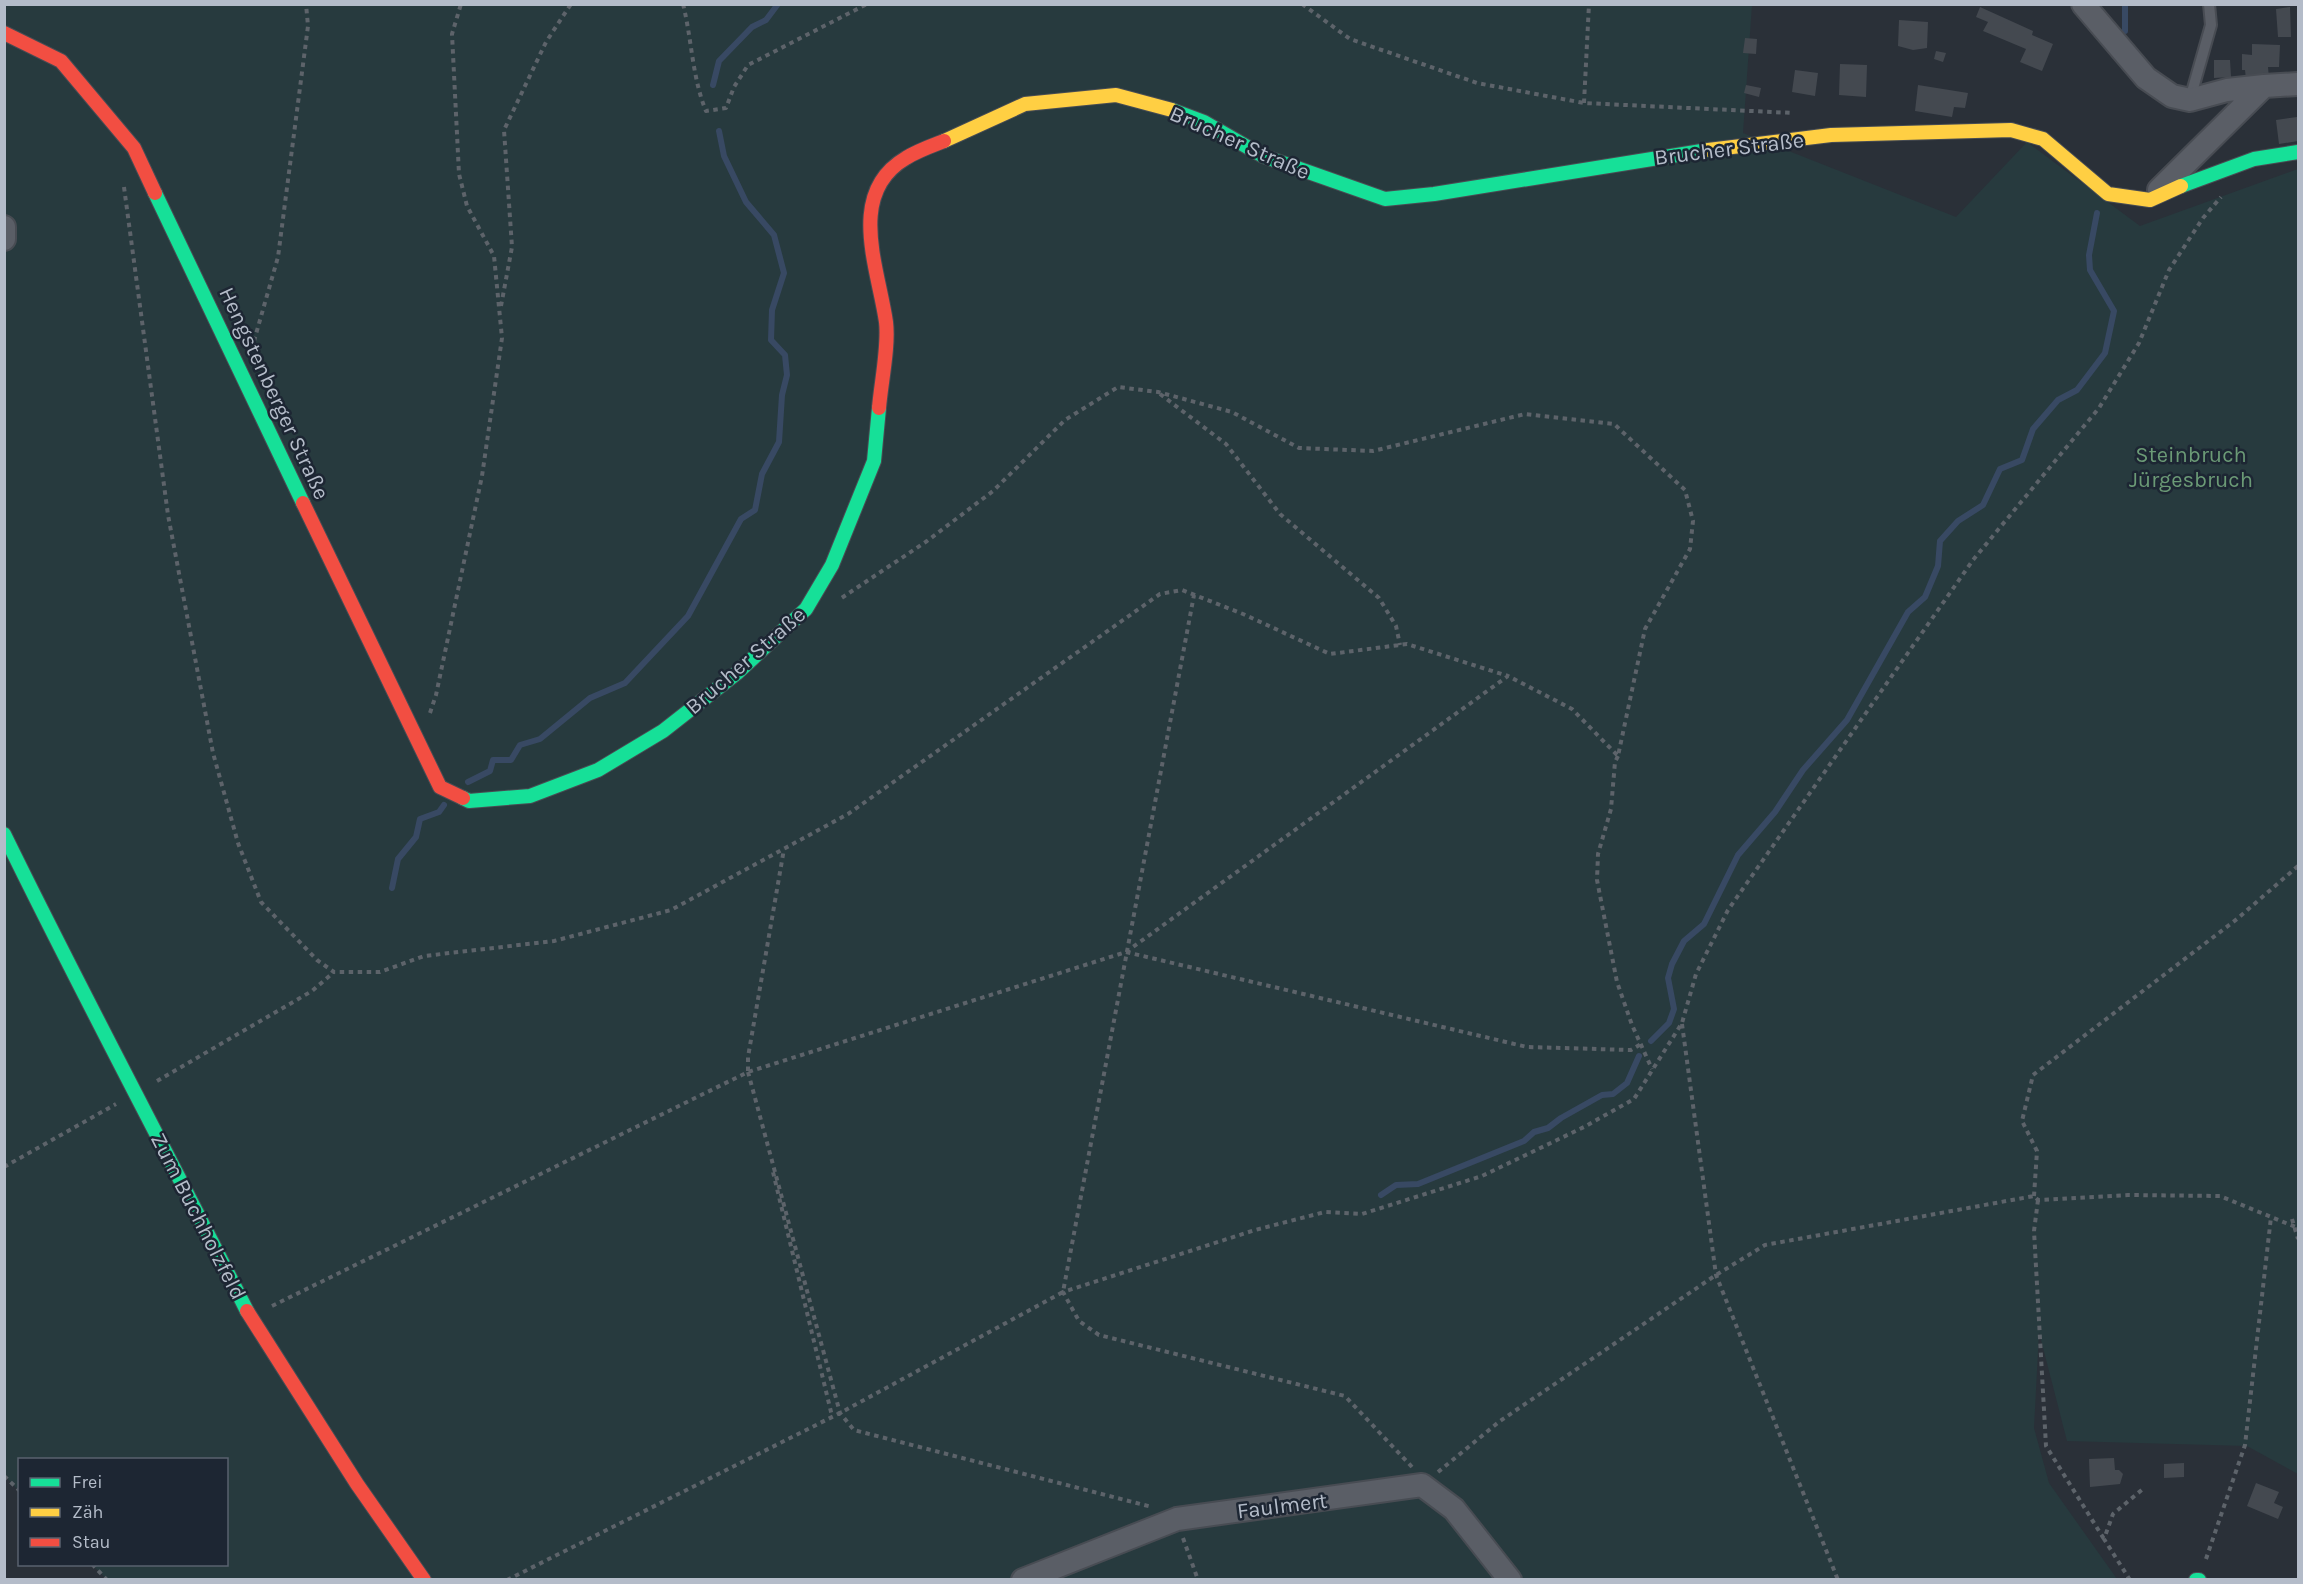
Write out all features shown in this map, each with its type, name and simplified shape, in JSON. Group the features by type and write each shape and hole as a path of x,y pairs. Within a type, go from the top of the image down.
{"street":[{"path":"2083,4 2146,78 2172,96 2190,100 2227,90 2298,84"},
{"name":"Hengstenberger Straße","path":"4,33 61,61 134,148 419,747 440,787 469,801"},
{"path":"2150,200 2264,86"},
{"name":"Brucher Straße","path":"469,801 530,796 598,770 663,730 736,673 806,609 832,565 874,461 886,324 872,256 870,207 880,180 905,158 1025,104 1116,95 1160,105 1204,122 1263,156 1385,199 1434,194 1655,157 1831,135 2011,130 2043,139 2108,194 2150,200"},
{"path":"2150,200 2202,177 2254,159 2298,152"},
{"path":"4,227 4,239"},
{"name":"Zum Buchholzfeld","path":"4,834 60,949 137,1093 250,1317 357,1484 424,1580"},
{"path":"1422,1485 1454,1509 1509,1580"},
{"name":"Faulmert","path":"1023,1580 1177,1519 1422,1485"}],"lane":[{"path":"2190,100 2211,25 2209,4"}],"path":[{"path":"253,344 278,257 308,26 306,4"},
{"path":"429,716 436,695 482,476 502,338 494,256 467,206 459,174 452,34 460,4"},
{"path":"501,311 512,247 512,211 505,164 504,130 546,42 571,4"},
{"path":"683,4 691,38 697,88 706,111 726,108 734,87 748,64 867,4"},
{"path":"1302,4 1350,39 1477,83 1584,103 1803,113"},
{"path":"1584,103 1589,4"},
{"path":"124,185 168,515 213,753 238,843 261,902 317,960 334,972 380,972 424,956 554,941 671,910 848,814 1160,594 1182,590 1330,654 1407,644 1508,676 1572,709 1618,756"},
{"path":"507,1580 840,1413 1063,1292 1255,1230 1325,1212 1362,1214 1482,1176 1584,1127 1634,1099 1682,1023 1696,974 1728,910 1973,560 2099,408 2139,343 2169,270 2203,218 2225,193"},
{"path":"836,600 846,597 927,542 993,491 1065,420 1118,387 1158,392 1232,412 1299,448 1373,451 1526,414 1614,424 1685,490 1693,521 1690,549 1645,629 1616,762 1611,809 1598,854 1597,880 1617,982 1653,1069"},
{"path":"1158,392 1226,444 1280,514 1379,598 1396,626 1400,645"},
{"path":"1194,595 1063,1292 1080,1321 1099,1335 1345,1396 1408,1460 1422,1485 1500,1421 1716,1275 1765,1245 2036,1198 2128,1195 2220,1196 2296,1227"},
{"path":"250,1317 748,1072 1126,952 1508,676"},
{"path":"784,849 748,1057 748,1072 832,1416"},
{"path":"2130,1580 2046,1446 2034,1231 2037,1151 2022,1121 2033,1075 2237,919 2298,866"},
{"path":"1126,952 1527,1047 1631,1050 1641,1044"},
{"path":"4,1167 312,991 334,972"},
{"path":"1682,1023 1716,1275 1838,1580"},
{"path":"748,1072 840,1413 854,1431 1155,1508"},
{"path":"2198,1579 2245,1445 2271,1217"},
{"path":"2292,1220 2298,1239"},
{"path":"4,1476 18,1489"},
{"path":"2104,1539 2113,1514 2144,1488"},
{"path":"1177,1519 1198,1580"},
{"path":"94,1566 107,1580"}],"green space":[{"name":"Steinbruch Jürgesbruch","path":"4,5 1752,5 1743,133 1956,217 2027,142 2140,226 2298,169 2298,1474 2247,1446 2067,1441 2039,1332 2034,1428 2049,1483 2117,1579 107,1579 93,1566 228,1566 228,1458 18,1458 18,1490 5,1476"}],"building":[{"path":"1980,7 2033,31 2032,35 2053,44 2042,71 2020,62 2026,49 1983,31 1988,22 1976,17"},
{"path":"2290,7 2291,37 2278,37 2276,9"},
{"path":"1899,20 1928,22 1927,48 1913,50 1898,46"},
{"path":"1745,38 1757,39 1756,54 1743,53"},
{"path":"2252,44 2280,45 2279,67 2268,67 2269,78 2246,79 2245,70 2242,70 2242,54 2252,55"},
{"path":"1936,51 1946,53 1943,62 1934,59"},
{"path":"2214,60 2230,60 2231,77 2214,78"},
{"path":"1840,64 1867,65 1866,97 1839,95"},
{"path":"1795,70 1818,73 1815,96 1792,92"},
{"path":"1746,85 1761,88 1759,97 1744,93"},
{"path":"1918,85 1968,93 1965,108 1954,107 1952,117 1915,111"},
{"path":"2297,117 2298,141 2279,144 2276,120"},
{"path":"2114,1458 2115,1470 2123,1474 2120,1484 2090,1487 2089,1459"},
{"path":"2184,1463 2184,1477 2164,1478 2164,1464"},
{"path":"2256,1483 2279,1492 2274,1503 2283,1507 2278,1519 2247,1506"}],"waterway":[{"path":"713,85 719,61 752,27 766,20 778,4"},
{"path":"2125,4 2125,31"},
{"path":"468,782 490,771 493,760 511,760 520,745 540,739 590,698 625,683 688,616 741,519 755,510 762,474 779,442 782,395 787,375 785,355 771,340 772,310 784,273 774,235 746,202 724,156 719,131"},
{"path":"1651,1041 1669,1023 1674,1009 1668,978 1672,964 1684,941 1704,924 1738,855 1775,812 1803,770 1847,720 1908,612 1925,597 1938,566 1940,541 1958,521 1983,505 2000,469 2022,460 2033,429 2058,400 2077,390 2105,353 2114,311 2090,270 2089,255 2097,213"},
{"path":"392,888 398,859 416,837 420,819 439,812 444,805"},
{"path":"1381,1195 1396,1185 1418,1184 1524,1141 1534,1132 1548,1128 1602,1095 1613,1094 1627,1083 1639,1056"}],"traffic: fast":[{"path":"1172,110 1204,122 1263,156 1385,199 1434,194 1708,150"},
{"path":"2181,186 2254,159 2298,152"},
{"path":"155,193 303,503"},
{"path":"463,798 469,801 530,796 598,770 663,731 737,673 806,609 832,565 874,461 879,408"},
{"path":"4,834 247,1311"}],"traffic: slow":[{"path":"944,141 1025,104 1116,95 1172,110"},
{"path":"1708,150 1831,135 2011,130 2043,139 2108,194 2150,200 2181,186"}],"traffic: jam":[{"path":"4,33 61,61 134,148 155,193"},
{"path":"879,408 887,332 873,255 870,232 871,211 876,191 888,173 910,155 944,141"},
{"path":"303,503 440,787 463,798"},
{"path":"247,1311 357,1484 424,1580"}]}
